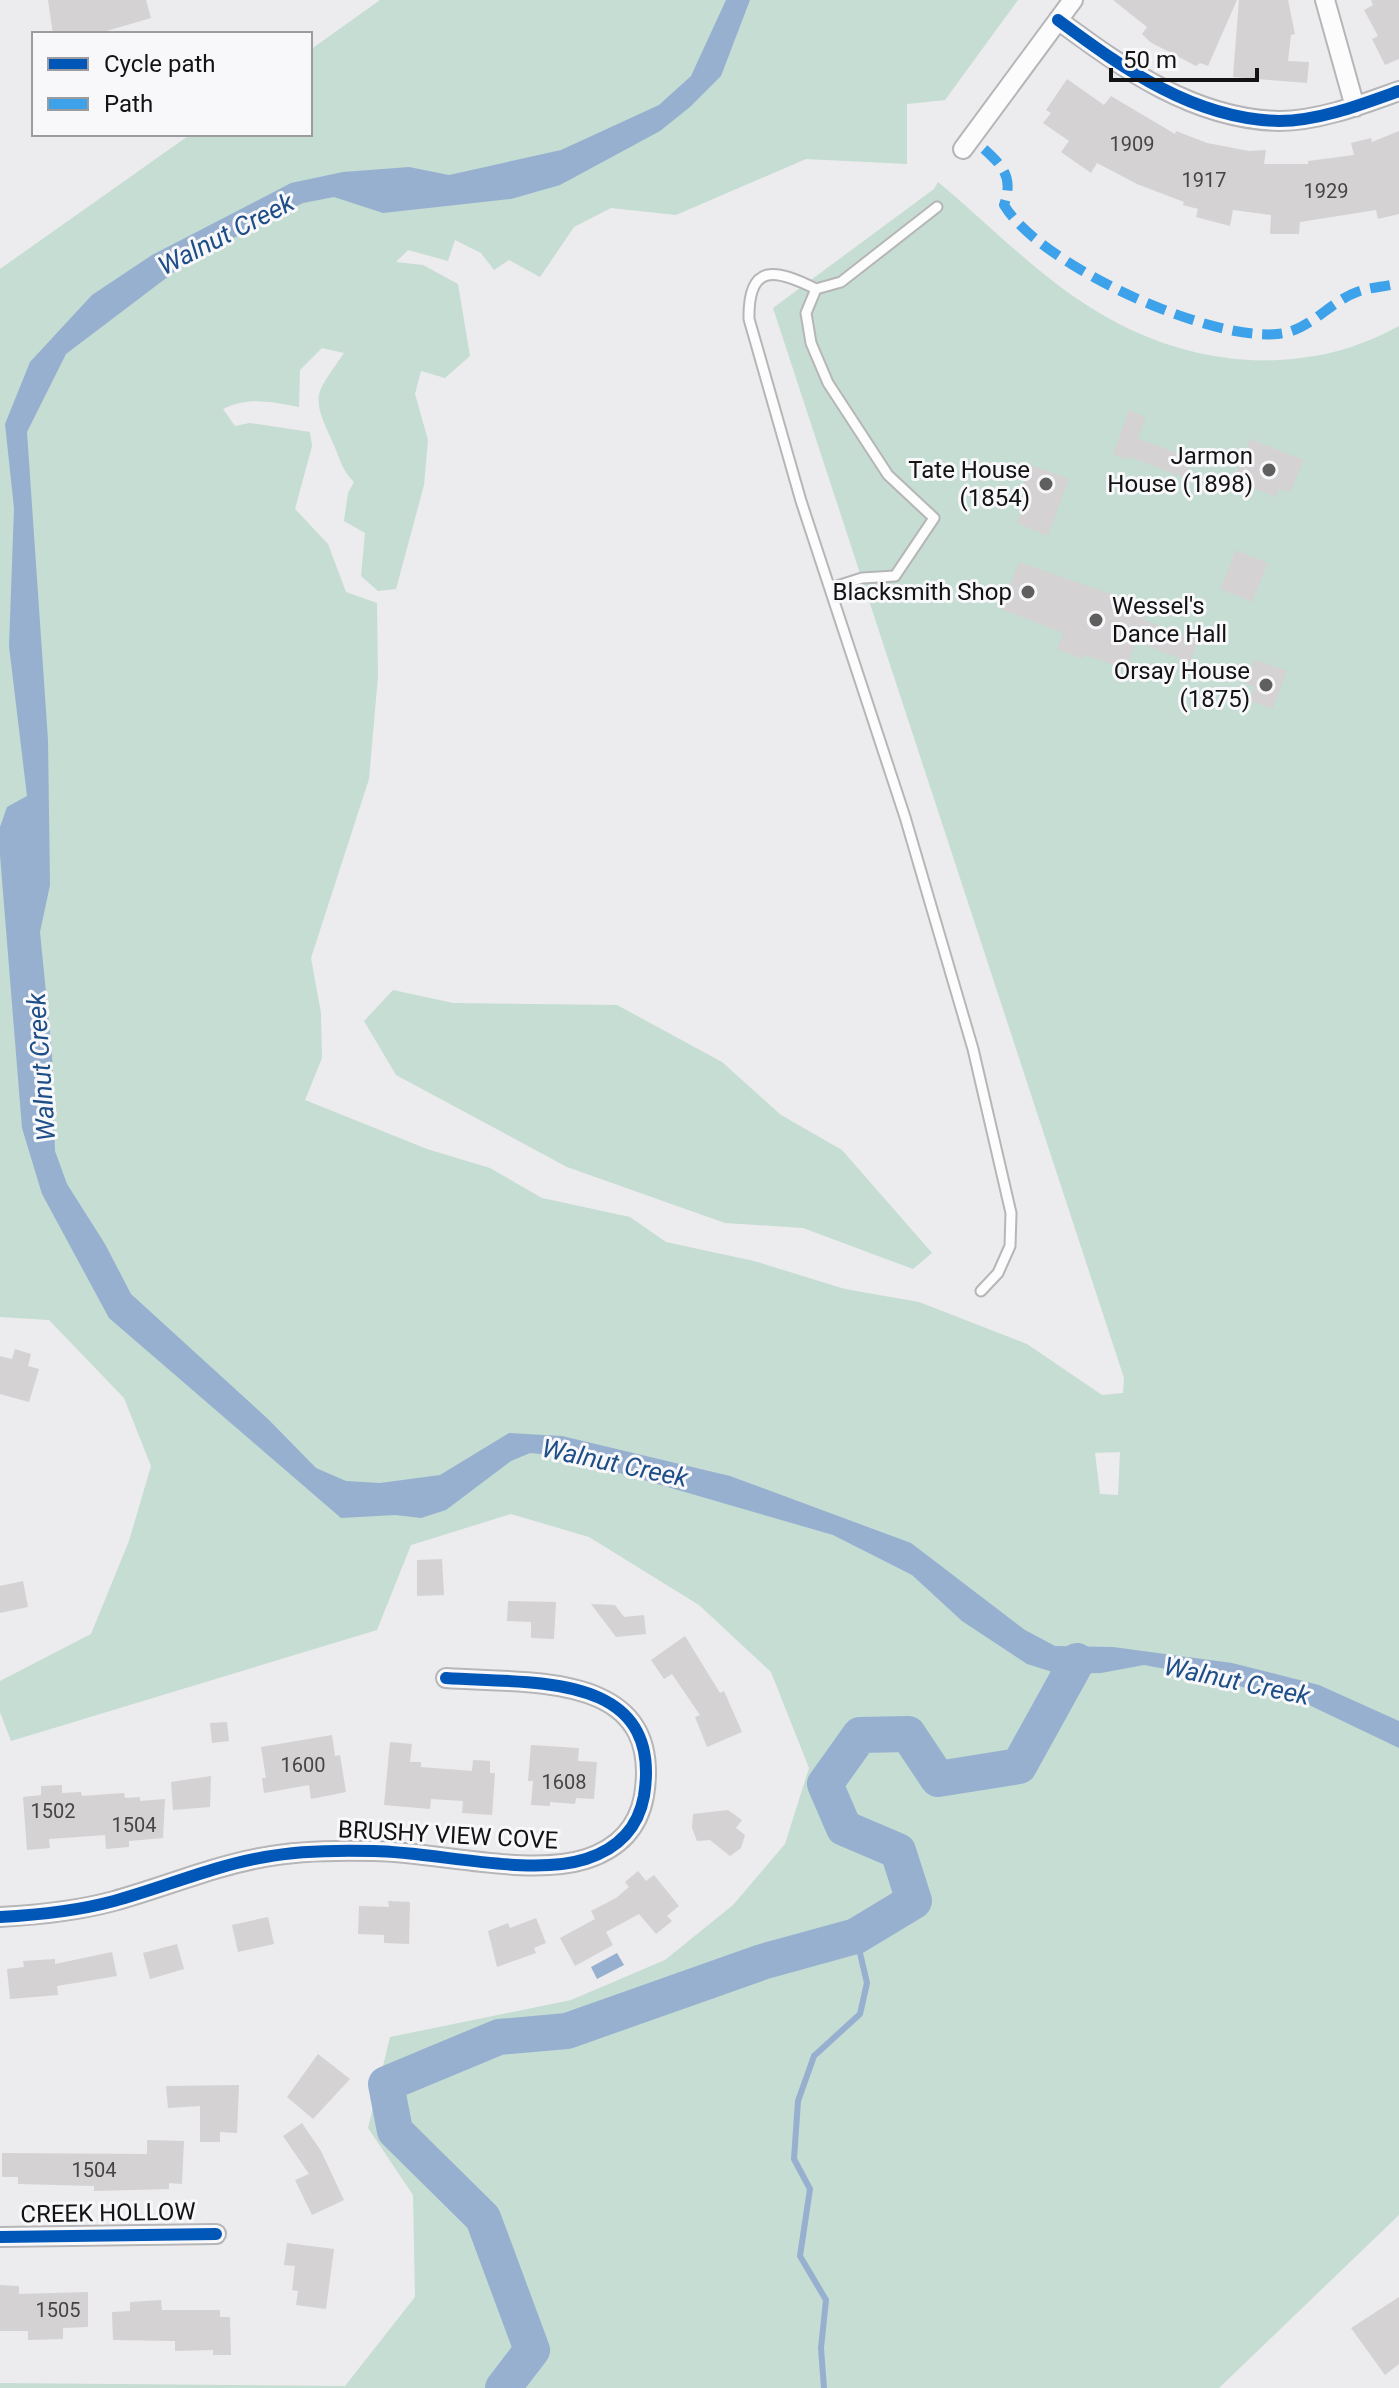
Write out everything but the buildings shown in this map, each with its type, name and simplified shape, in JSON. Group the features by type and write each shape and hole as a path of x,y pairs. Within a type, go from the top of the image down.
{"street":[{"path":"963,149 1073,0"},
{"path":"1325,0 1355,107"},
{"path":"1058,20 1108,57 1166,91 1222,115 1282,121 1355,107 1399,91"},
{"name":"BRUSHY VIEW COVE","path":"0,1917 88,1907 223,1866 289,1853 378,1851 555,1864 589,1858 628,1834 643,1801 645,1756 637,1731 620,1710 579,1689 446,1678"},
{"name":"CREEK HOLLOW","path":"0,2237 216,2234"}],"lane":[{"path":"937,207 841,282 816,289 785,273 771,273 757,280 749,295 749,319 782,440 905,817 973,1049 1011,1213 1010,1246 998,1273 981,1291"},
{"path":"816,289 806,313 811,343 828,383 888,475 934,518 895,576 862,578 831,588"}],"green space":[{"path":"380,0 1018,0 945,100 907,104 907,164 806,159 676,215 611,208 574,227 540,277 509,260 494,270 481,253 455,240 448,261 408,250 396,262 423,265 458,284 470,356 445,378 421,371 415,394 428,440 424,485 396,589 378,591 361,576 365,533 344,521 348,493 354,482 342,464 326,427 319,395 344,353 322,348 300,370 299,407 251,401 223,409 235,426 250,423 310,432 312,446 295,509 328,544 346,592 377,603 378,676 369,779 311,958 321,1013 322,1058 305,1100 427,1149 490,1168 542,1198 630,1217 666,1242 754,1261 845,1289 919,1302 1027,1344 1102,1395 1123,1393 1124,1378 773,308 934,189 938,182 1069,293 1124,327 1162,343 1202,354 1242,360 1282,360 1322,355 1361,343 1399,326 1399,2215 1219,2388 0,2388 0,2383 345,2386 415,2297 413,2195 368,2128 390,2037 571,2000 665,1960 733,1905 785,1844 809,1768 771,1672 699,1605 589,1537 511,1514 411,1545 377,1630 11,1741 0,1712 0,1681 91,1634 129,1541 151,1466 124,1398 49,1320 0,1317 0,269 188,136 312,136 312,49","holes":["1120,1452 1118,1495 1100,1494 1095,1453"]},
{"path":"393,990 453,1003 617,1005 722,1062 781,1115 842,1150 932,1253 913,1269 803,1228 725,1223 567,1167 396,1075 364,1021"}],"water":[{"name":"Walnut Creek","path":"726,0 750,0 721,76 660,131 560,185 511,199 383,213 334,197 303,203 190,260 66,354 27,432 48,740 50,885 40,932 52,1053 55,1151 67,1184 105,1244 131,1294 268,1419 316,1468 346,1481 380,1483 440,1475 509,1433 562,1436 730,1476 911,1543 1025,1630 1055,1646 1113,1647 1232,1663 1319,1685 1399,1721 1399,1748 1309,1705 1198,1675 1144,1665 1101,1673 1059,1674 1027,1664 962,1621 912,1575 833,1535 561,1456 530,1453 511,1461 446,1510 421,1518 395,1515 341,1518 109,1318 42,1194 22,1128 0,855 0,827 7,807 27,796 9,646 14,508 5,424 30,362 92,295 152,255 291,183 343,172 409,167 449,175 561,150 659,105 691,76"},
{"path":"617,1953 624,1965 597,1979 591,1967"}],"waterway":[{"path":"503,2388 532,2350 483,2218 395,2131 386,2084 499,2037 567,2031 762,1962 856,1936 914,1901 898,1851 844,1828 825,1784 860,1735 908,1734 938,1779 1019,1766 1077,1661"},
{"path":"824,2388 821,2348 826,2300 800,2256 810,2189 794,2159 798,2101 814,2056 860,2014 867,1983 856,1936"}],"marked path":[{"path":"984,149 1005,174 1008,188 1004,205 1023,228 1052,251 1128,295 1210,325 1247,333 1288,332 1357,292 1399,283"}],"cycle path":[{"path":"1058,20 1108,56 1161,88 1189,101 1248,118 1279,121 1310,118 1399,91"},
{"path":"0,1917 58,1912 100,1904 246,1861 320,1851 399,1852 510,1865 563,1864 607,1850 631,1828 644,1796 645,1755 633,1725 612,1705 584,1692 551,1685 446,1678"},
{"path":"0,2237 216,2234"}],"place":[{"name":"Jarmon House (1898)","path":"1269,470"},
{"name":"Tate House (1854)","path":"1046,484"},
{"name":"Blacksmith Shop","path":"1028,592"},
{"name":"Wessel's Dance Hall","path":"1096,620"},
{"name":"Orsay House (1875)","path":"1266,685"}]}
